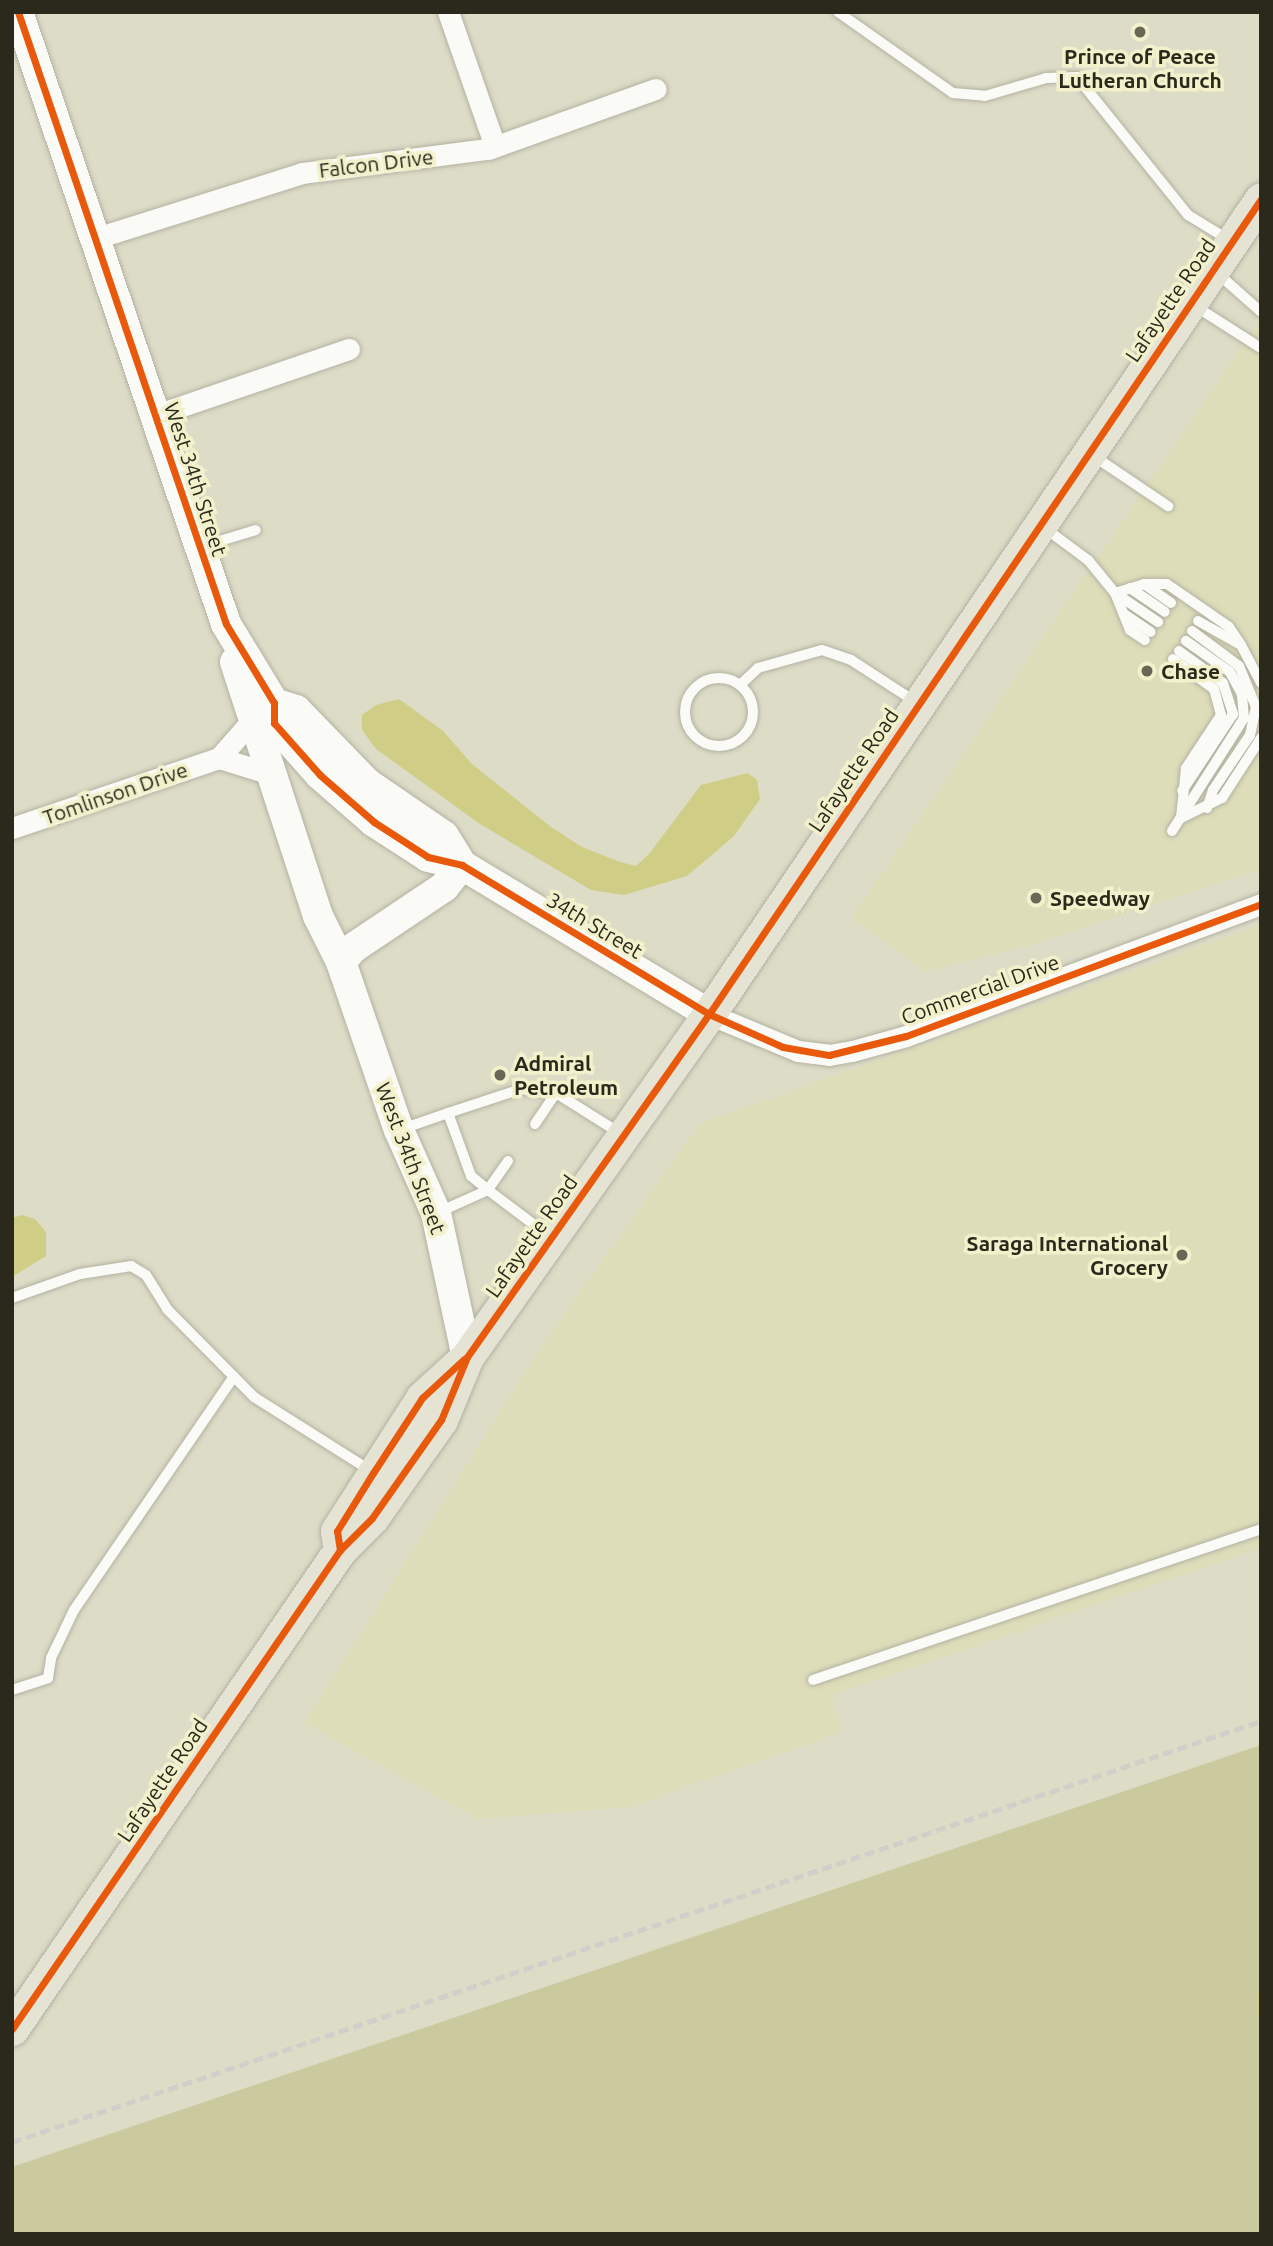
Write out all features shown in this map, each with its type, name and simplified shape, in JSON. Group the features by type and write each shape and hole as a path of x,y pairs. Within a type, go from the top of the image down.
{"main road":[{"name":"Lafayette Road","path":"340,1550 337,1531 422,1398 467,1357 624,1135 709,1014 1189,303 1258,208"},
{"name":"Lafayette Road","path":"21,2017 340,1550 372,1518 441,1420 467,1357"}],"street":[{"name":"West 34th Street","path":"18,12 23,60 96,238 226,624 264,711 271,774 318,916 341,962 399,1130 436,1213 467,1357"},
{"path":"448,12 495,146"},
{"name":"Falcon Drive","path":"96,238 302,173 495,146 656,89"},
{"path":"156,415 349,349"},
{"path":"271,774 219,758 264,711 296,710 368,783 444,836 462,865 444,887 352,948 341,962"},
{"name":"Tomlinson Drive","path":"12,828 219,758"},
{"name":"34th Street","path":"462,865 709,1014"},
{"name":"Commercial Drive","path":"709,1014 798,1051 829,1055 852,1051 906,1036 1261,904"}],"lane":[{"path":"838,12 953,93 985,96 1046,78 1077,78 1188,215 1231,242"},
{"path":"1213,269 1261,312"},
{"path":"1189,303 1261,348"},
{"path":"1088,452 1168,506"},
{"path":"1039,524 1088,561 1115,593 1124,614 1148,636"},
{"path":"201,547 256,530"},
{"path":"1115,593 1144,584 1167,584 1229,627 1261,683"},
{"path":"1144,584 1165,612"},
{"path":"1130,588 1165,612"},
{"path":"1115,593 1165,612"},
{"path":"1192,631 1241,645"},
{"path":"1192,631 1239,666 1256,707 1250,735 1213,790 1206,808"},
{"path":"1172,831 1240,728 1244,706 1230,672 1192,631"},
{"path":"740,685 758,668 822,650 851,660 919,704"},
{"path":"1176,655 1214,689 1220,715 1185,768 1180,793 1181,818"},
{"path":"722,678 740,685 752,705 744,734 721,746 696,737 685,710 693,690 702,682 722,678"},
{"path":"1181,818 1222,798 1261,738"},
{"path":"399,1130 521,1089 556,1093 624,1135"},
{"path":"535,1124 556,1093"},
{"path":"448,1113 471,1176 551,1238"},
{"path":"436,1213 488,1190 508,1161"},
{"path":"12,1298 80,1274 131,1266 146,1275 167,1309 254,1397 373,1473"},
{"path":"12,1690 48,1678 51,1658 74,1610 234,1376"},
{"path":"813,1681 1261,1529"}],"shaded area":[{"path":"1261,318 1261,869 1021,948 925,971 851,918"},
{"path":"399,699 443,731 472,764 551,827 582,847 620,862 636,866 649,854 701,785 748,773 757,780 760,799 734,836 687,876 624,895 591,890 480,824 376,749 362,730 362,715 376,705"},
{"path":"1261,925 1261,1548 832,1695 842,1732 629,1807 478,1819 304,1723 542,1345 700,1123"},
{"path":"22,1215 35,1219 46,1232 46,1256 12,1277 12,1218"},
{"path":"1261,1745 1261,2234 12,2234 12,2167"}],"waterway":[{"path":"1261,1994 1261,2015"}],"railway":[{"path":"12,2142 1261,1721"}],"cycle path":[{"path":"18,12 226,624 274,703 274,723 320,775 374,822 428,857 462,865 709,1014 783,1047 829,1055 906,1036 1261,904"},
{"path":"12,2029 340,1550 372,1518 441,1420 467,1357 709,1014 1261,199"},
{"path":"340,1550 337,1531 373,1473 422,1398 464,1359"}],"place":[{"name":"Prince of Peace Lutheran Church","path":"1140,32"},
{"name":"Chase","path":"1147,671"},
{"name":"Speedway","path":"1036,898"},
{"name":"Admiral Petroleum","path":"500,1075"},
{"name":"Saraga International Grocery","path":"1182,1255"}]}
